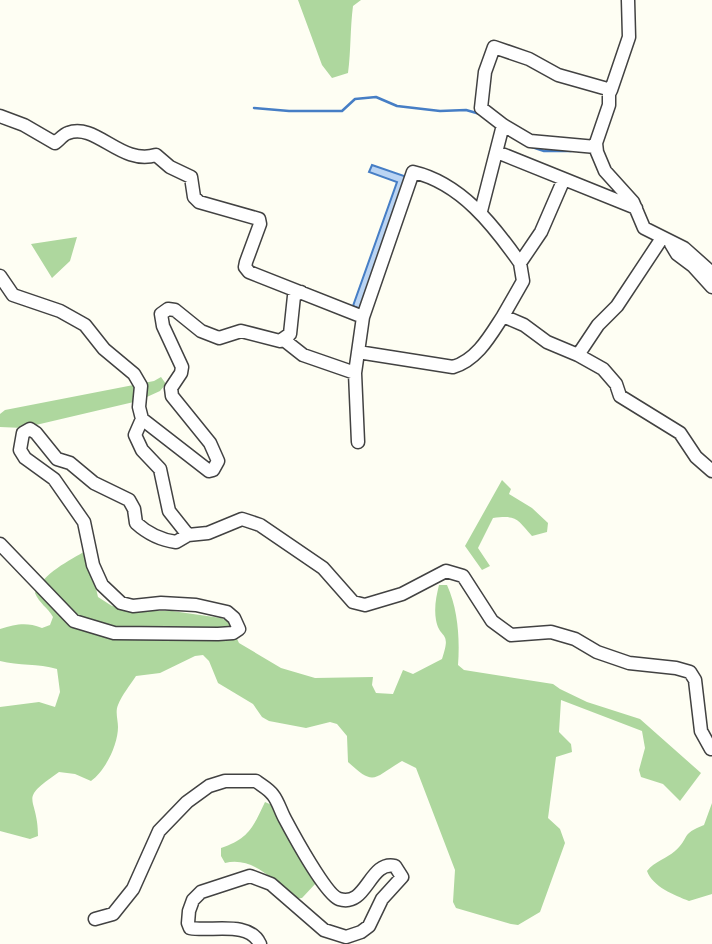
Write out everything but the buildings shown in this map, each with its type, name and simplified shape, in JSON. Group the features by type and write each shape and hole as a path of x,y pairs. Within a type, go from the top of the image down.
{"street":[{"path":"628,0 629,37 609,94 609,105 596,147 607,174 636,208 644,228 691,253 712,273"},
{"path":"596,147 530,141 503,125 481,108 485,72 494,47 529,60 558,75 611,90"},
{"path":"0,116 24,125 55,143 68,133 80,132 90,134 132,156 143,159 156,155 170,167 191,177 194,197 199,202 259,219 260,224 246,262 247,271 363,317"},
{"path":"481,211 503,125"},
{"path":"496,152 636,208"},
{"path":"358,352 453,367 465,362 481,348 523,281 520,263 481,211 426,175 413,172 363,317 358,352 355,373 358,442"},
{"path":"520,263 541,232 564,179"},
{"path":"665,239 712,287"},
{"path":"579,355 598,325 613,312 665,239"},
{"path":"0,276 13,295 60,311 85,325 104,349 134,374 141,386 139,407 142,419 135,435 142,450 160,469 169,511 188,535"},
{"path":"284,340 290,334 294,296 301,292"},
{"path":"142,419 209,471 217,465 218,461 210,443 172,396 171,387 182,367 163,326 162,314 168,309 175,310 201,331 219,338 241,331 284,340 298,352 355,373"},
{"path":"503,316 603,369 616,384 620,396 680,433 696,457 712,471"},
{"path":"0,544 74,621 114,633 218,634 233,633 239,629 234,618 227,612 196,605 161,603 133,606 121,603 111,594 93,565 84,522 54,480 25,458 20,450 23,433 30,429 57,459 70,463 94,483 129,500 134,509 136,523 146,531 176,542 188,535 208,533 242,519 260,525 323,568 353,602 365,605 402,594 446,571 463,576 492,621 511,635 551,632 575,639 597,652 629,663 690,672 695,680 701,731 711,749"},
{"path":"95,919 113,914 133,889 159,831 187,802 209,786 239,779 256,781 273,795 319,877 329,892 338,899 349,900 360,894 378,870 390,865 395,866 402,877 382,899 369,926 346,937 324,930 271,884 250,876 201,892 193,900 188,923 190,928 232,928 250,934 260,944"}],"green space":[{"path":"298,0 361,0 353,6 348,73 332,78 322,65"},
{"path":"77,237 70,261 52,278 31,244"},
{"path":"161,377 166,384 160,391 138,401 23,428 0,427 0,414 5,410 154,381"},
{"path":"502,480 511,489 509,494 532,508 548,523 547,532 532,536 512,518 493,518 478,548 490,566 482,570 465,546"},
{"path":"87,550 98,597 112,606 221,618 229,622 239,643 281,668 315,678 373,677 372,685 376,693 393,694 403,670 413,674 442,659 446,639 438,626 435,607 439,585 447,585 457,624 458,665 464,670 553,684 587,702 640,719 701,773 680,801 663,784 641,777 639,770 645,748 642,731 561,700 559,732 571,744 572,752 556,757 548,818 560,829 565,843 540,912 518,925 511,924 456,908 453,902 455,870 416,768 402,761 374,777 364,775 348,762 347,736 337,724 330,722 306,728 269,721 262,717 253,704 218,683 209,661 203,655 195,656 160,673 136,676 118,705 116,742 101,771 91,781 75,774 59,772 33,794 38,836 30,839 0,831 0,707 39,702 55,707 60,692 57,669 0,661 0,629 21,624 42,628 50,625 53,617 35,593 50,574"},
{"path":"265,802 274,806 317,882 302,898 295,899 255,867 245,863 225,863 221,856 221,848 238,841 249,831"},
{"path":"712,803 712,894 689,901 659,886 647,871 680,847 691,831 704,825"}],"water":[{"path":"372,165 410,178 363,310 353,306 397,182 369,172"}],"waterway":[{"path":"254,108 342,111 355,99 376,97 397,106 440,111 466,110 480,114"},
{"path":"529,146 544,151 571,151"}]}
